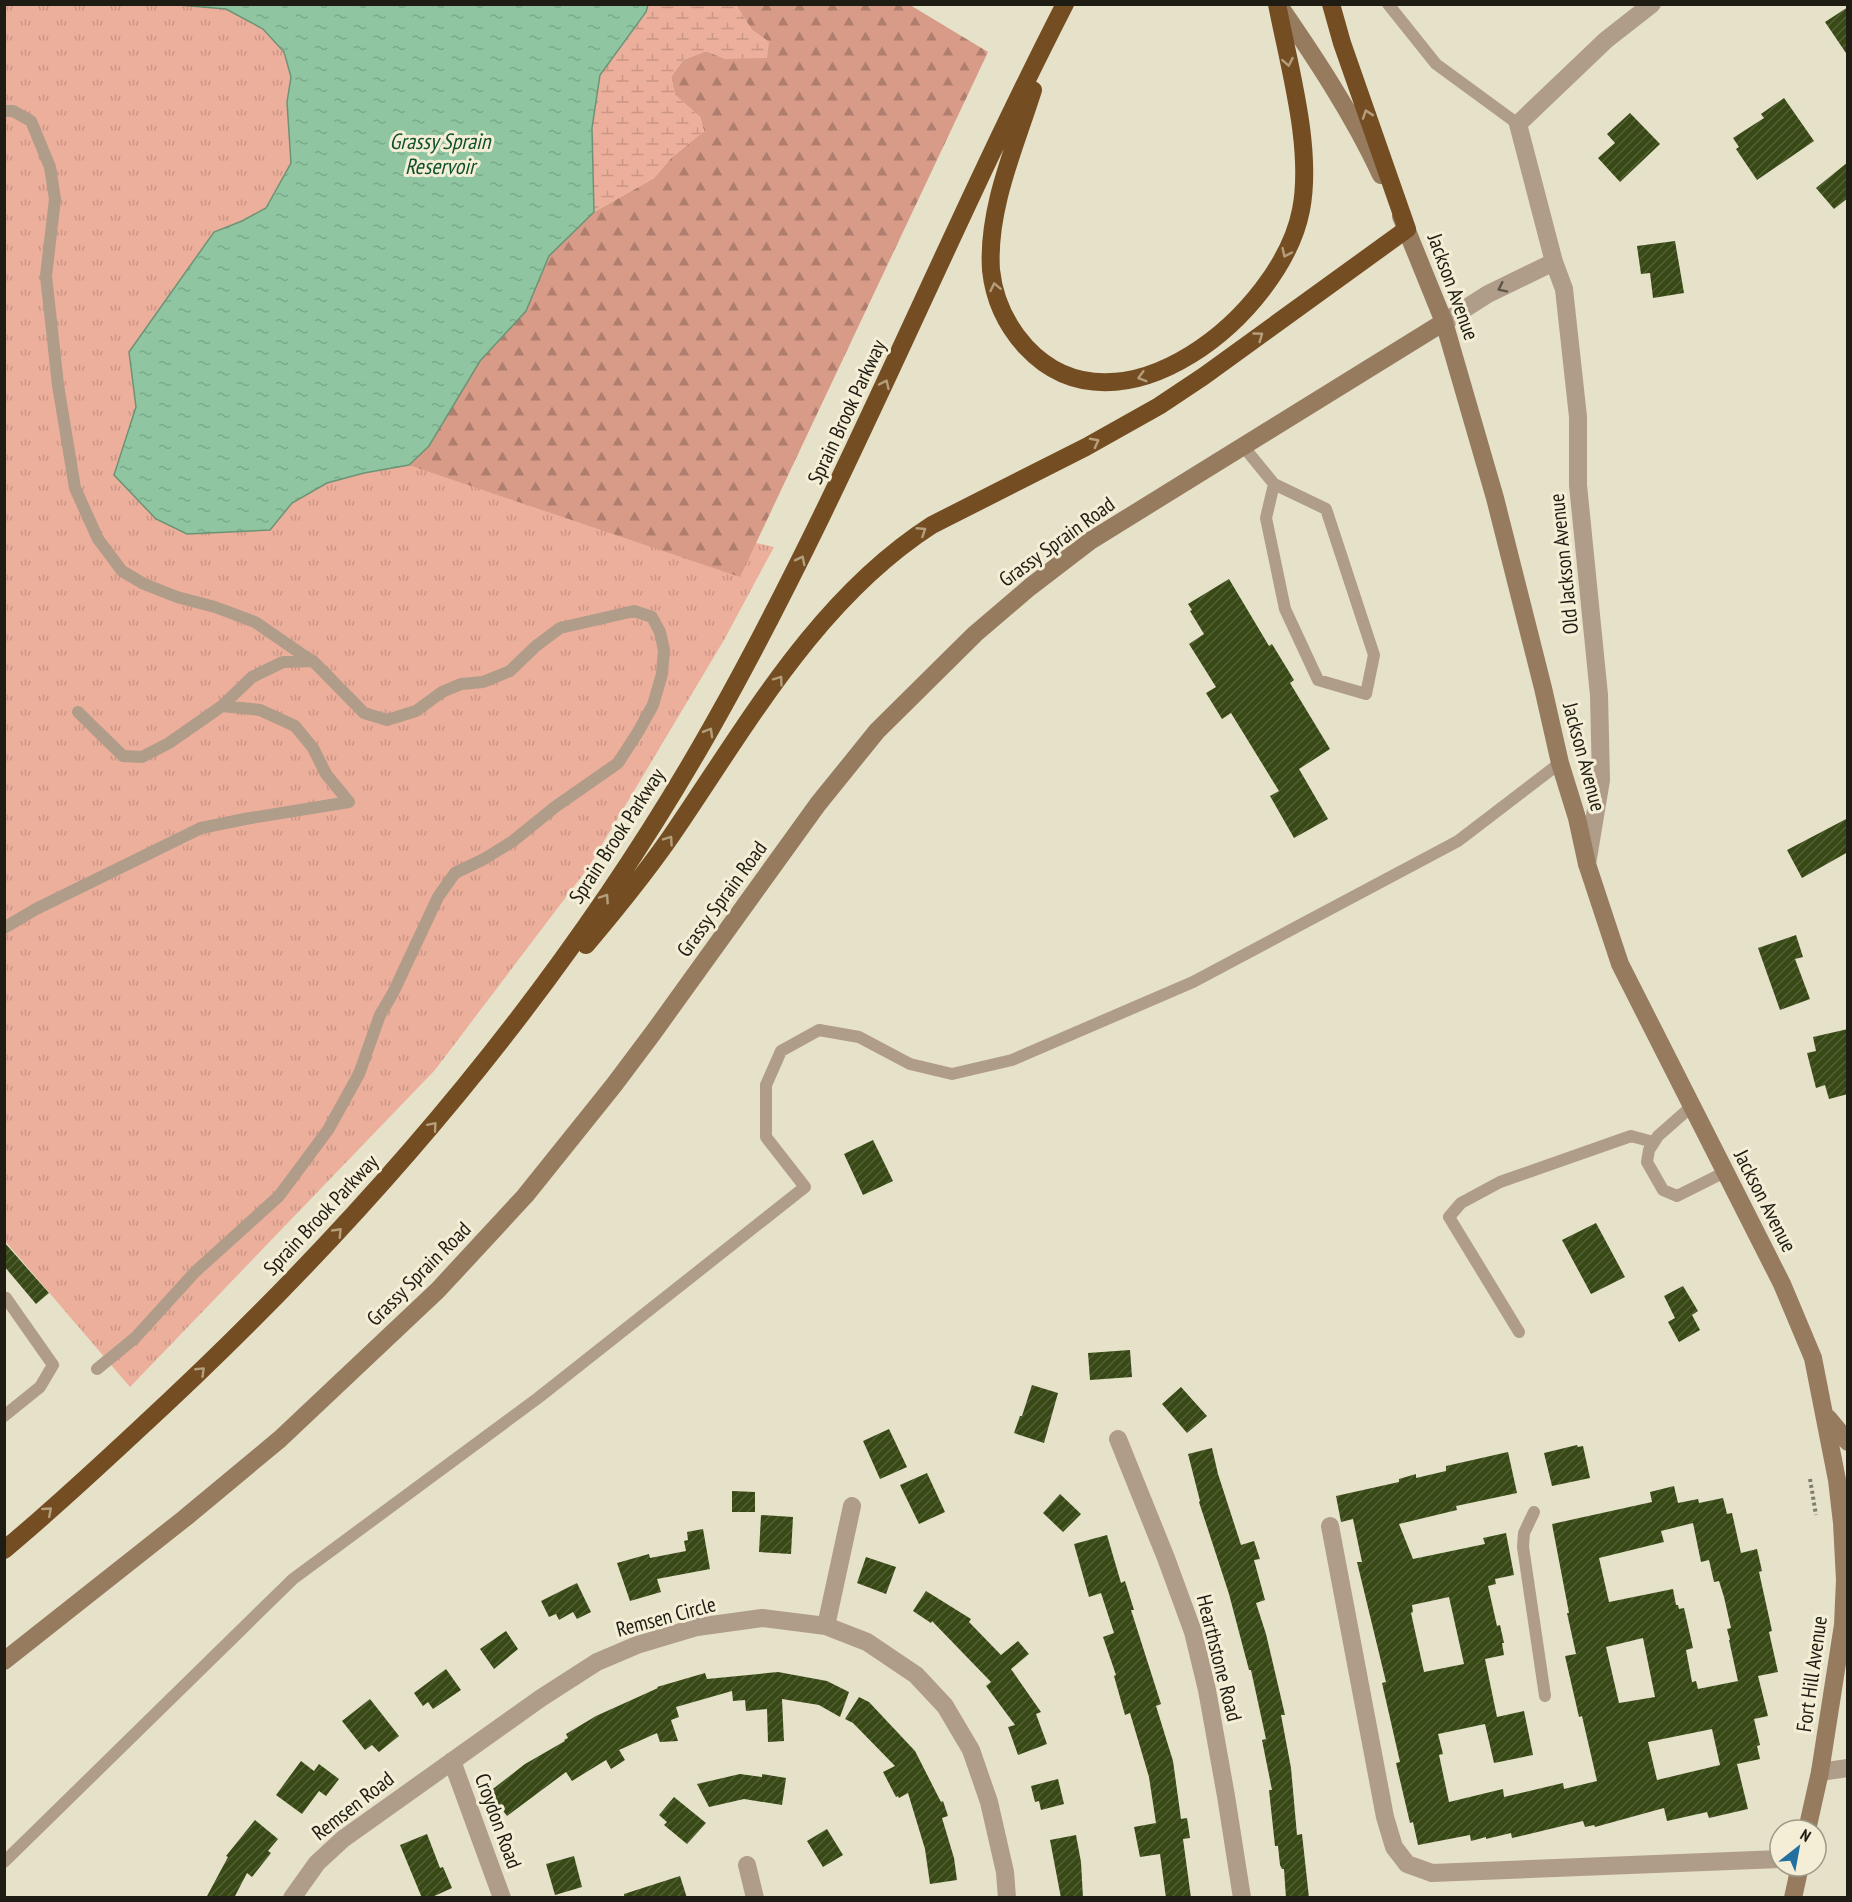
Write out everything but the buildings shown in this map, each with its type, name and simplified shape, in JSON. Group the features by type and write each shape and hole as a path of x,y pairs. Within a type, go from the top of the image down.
{"highway":[{"name":"Sprain Brook Parkway","path":"4,1550 183,1389 293,1279 395,1170 497,1047 589,922 679,782 739,677 821,520 989,159 1065,4"},
{"path":"1052,30 999,196 994,219 991,272 996,296 1005,318 1017,337 1032,353 1049,365 1087,381 1128,381 1148,376 1168,367 1188,356 1222,331 1268,283 1289,246 1301,212 1304,160 1300,119 1277,4"},
{"path":"497,1047 627,896 666,845 723,758 790,664 832,612 876,567 911,538 946,517 1086,447 1159,406 1204,376 1407,228 1342,43 1331,4"}],"street":[{"name":"Jackson Avenue","path":"1277,4 1310,49 1368,146 1407,228 1444,322 1500,520 1587,864 1620,964 1782,1284 1813,1358 1845,1523"},
{"path":"1518,124 1606,40 1652,4"},
{"name":"Old Jackson Avenue","path":"1518,124 1563,289 1576,406 1578,485 1599,695 1601,780 1587,864"},
{"name":"Grassy Sprain Road","path":"4,1661 185,1518 280,1439 438,1290 525,1196 614,1085 818,804 877,731 975,634 1030,587 1090,541 1488,294 1554,262"},
{"path":"1825,1415 1848,1442"},
{"name":"Hearthstone Road","path":"1118,1439 1166,1557 1193,1632 1209,1702 1242,1898"},
{"path":"826,1626 852,1506"},
{"name":"Fort Hill Avenue","path":"1810,1818 1820,1772 1846,1620 1845,1523"},
{"path":"1330,1526 1385,1817 1394,1847 1407,1864 1432,1873 1768,1859"},
{"name":"Remsen Circle","path":"452,1761 541,1698 597,1662 637,1645 697,1627 762,1618 826,1626 867,1642 916,1675 945,1706 971,1750 989,1802 1005,1872 1007,1898"},
{"name":"Remsen Road","path":"292,1898 317,1863 343,1839 452,1761"},
{"name":"Croydon Road","path":"452,1761 502,1898"},
{"path":"1820,1772 1848,1768"},
{"path":"747,1865 755,1898"},
{"path":"1793,1898 1797,1878"}],"lane":[{"path":"1388,4 1436,64 1518,124"},
{"path":"4,111 13,111 32,121 51,167 55,199 46,276 58,385 75,488 98,539 122,571 144,584 177,597 215,607 255,622 313,661 364,712 387,720 416,711 442,692 460,684 483,682 510,671 536,646 560,628 634,611 652,617 660,632 664,651 662,674 653,705 618,763 555,807 513,841 455,873 438,897 393,993 380,1015 359,1074 328,1130 279,1196 195,1272 135,1338 97,1369"},
{"path":"1244,446 1274,484 1326,509 1374,656 1366,694 1318,680 1285,609 1266,518 1274,484"},
{"path":"78,712 123,756 142,757 169,743 222,706 252,676 283,662 313,661"},
{"path":"4,928 36,909 201,828 350,802 326,774 313,748 295,726 260,710 222,706"},
{"path":"4,1862 293,1579 538,1398 805,1187 766,1137 766,1085 781,1051 819,1030 858,1037 910,1064 952,1074 1012,1060 1192,982 1458,841 1560,763"},
{"path":"1692,1106 1653,1142 1647,1162 1663,1190 1677,1196 1725,1172"},
{"path":"1518,1332 1449,1217 1461,1203 1500,1182 1631,1136 1653,1142"},
{"path":"4,1416 40,1387 53,1365 6,1298"},
{"path":"1534,1512 1524,1533 1523,1547 1545,1696"}],"path":[{"path":"1810,1479 1816,1515"}],"green space":[{"path":"5,5 268,5 360,111 397,444 460,473 774,547 724,640 588,868 435,1070 130,1387 5,1241"},
{"path":"648,5 736,5 752,30 769,42 767,58 726,59 706,51 683,60 671,77 675,95 700,117 704,131 671,158 654,178 594,212 592,128 600,75 646,13"},
{"path":"736,5 910,5 988,52 740,577 409,465 429,446 480,361 526,311 549,256 594,212 654,178 671,158 704,131 700,117 675,95 671,77 683,60 706,51 726,59 769,42 752,30"}],"water":[{"name":"Grassy Sprain Reservoir","path":"179,5 648,5 646,12 600,75 592,128 594,212 549,256 526,311 480,361 429,446 409,465 364,473 327,483 292,503 270,530 187,534 156,519 114,475 136,407 129,352 214,232 266,208 291,163 287,102 291,77 284,52 263,29 226,9"}]}
